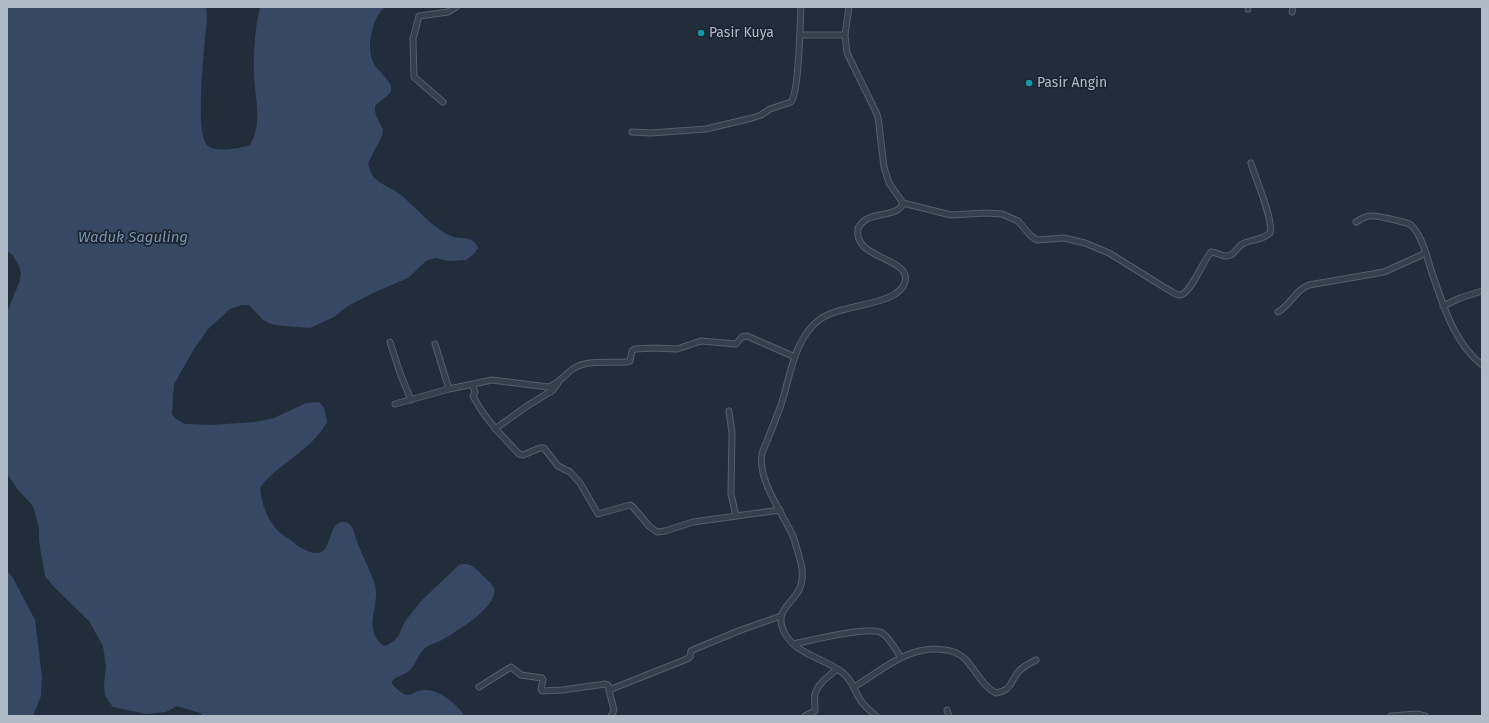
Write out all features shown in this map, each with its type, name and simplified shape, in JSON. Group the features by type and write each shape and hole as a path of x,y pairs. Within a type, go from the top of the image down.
{"street":[{"path":"443,102 414,77 414,39 419,16 448,12 456,7"},
{"path":"632,132 651,133 706,128 752,118 778,106 789,103 794,97 801,7"},
{"path":"849,7 845,35 846,53 876,110 883,163 889,183 903,203 952,215 986,213 1002,214 1018,221 1034,239 1064,238 1085,243 1109,253 1167,289 1181,295 1185,294 1189,289 1203,263 1211,252 1229,256 1235,253 1242,244 1264,238 1270,233 1271,227 1269,217 1250,163"},
{"path":"800,35 845,35"},
{"path":"876,716 863,703 854,687 844,674 793,644 783,631 781,616 783,610 801,585 801,565 793,536 765,480 760,461 781,404 795,357 807,333 814,324 827,314 882,301 892,297 903,287 906,278 902,269 865,248 860,243 857,234 858,228 867,219 896,211 900,209 903,203"},
{"path":"1356,222 1367,216 1371,216 1406,223 1415,230 1426,253 1443,306 1461,342 1482,365"},
{"path":"1278,312 1284,308 1299,290 1309,285 1384,272 1426,253"},
{"path":"1443,306 1460,298 1482,292"},
{"path":"395,404 449,389 492,380 548,387 558,382 570,371 580,365 628,362 630,361 633,350 635,349 677,349 701,341 736,344 742,337 746,336 795,357"},
{"path":"390,342 411,400"},
{"path":"435,344 449,389"},
{"path":"495,429 553,390 557,386 558,382"},
{"path":"472,384 474,399 495,429 520,455 544,448 558,466 570,472 575,477 583,487 598,514 626,505 634,506 653,531 657,532 693,522 780,510"},
{"path":"729,411 732,434 732,494 736,516"},
{"path":"610,690 687,659 690,657 691,651 695,649 741,630 781,616"},
{"path":"793,644 863,630 877,631 882,633 887,638 901,658"},
{"path":"854,687 901,658 914,652 940,649 949,650 962,656 985,684 996,693 1005,691 1010,687 1016,675 1022,668 1036,660"},
{"path":"479,687 511,667 521,675 542,678 542,691 563,690 605,684 608,685 610,690 614,710 613,715"},
{"path":"805,716 815,710 816,693 818,688 837,669"},
{"path":"947,710 949,716"},
{"path":"1391,716 1417,714 1425,716"}],"water":[{"name":"Waduk Saguling","path":"7,7 206,7 207,19 201,107 202,124 204,138 208,146 223,150 250,145 254,137 257,111 254,58 260,7 385,7 380,12 374,25 370,40 370,48 373,62 390,84 391,91 375,106 376,116 383,130 382,136 368,163 371,172 374,178 405,198 446,234 471,240 478,248 474,254 466,260 448,261 435,258 426,261 408,278 373,293 348,306 334,317 310,328 271,324 263,320 249,305 242,305 230,309 208,329 194,349 174,384 172,414 176,419 185,424 211,425 255,422 274,418 306,403 319,402 324,408 327,422 320,433 312,442 268,478 260,487 263,505 268,516 274,527 280,532 307,551 314,553 321,552 327,546 334,528 338,523 346,522 350,525 353,529 374,583 376,597 373,628 377,639 384,646 394,641 399,635 405,621 422,600 459,565 466,564 472,566 493,586 494,593 491,601 485,609 457,631 423,650 410,670 392,681 392,684 403,694 407,695 421,690 438,693 458,707 465,716 203,716 200,713 177,706 166,712 146,714 113,707 105,696 104,685 106,666 103,646 89,621 54,587 45,576 39,541 39,528 33,506 18,490 7,474 7,312 19,283 21,274 19,266 13,255 7,251"},
{"path":"7,571 13,578 35,620 42,677 41,696 33,716 7,716"}],"place":[{"name":"Pasir Kuya","path":"701,33"},
{"name":"Pasir Angin","path":"1029,83"}]}
